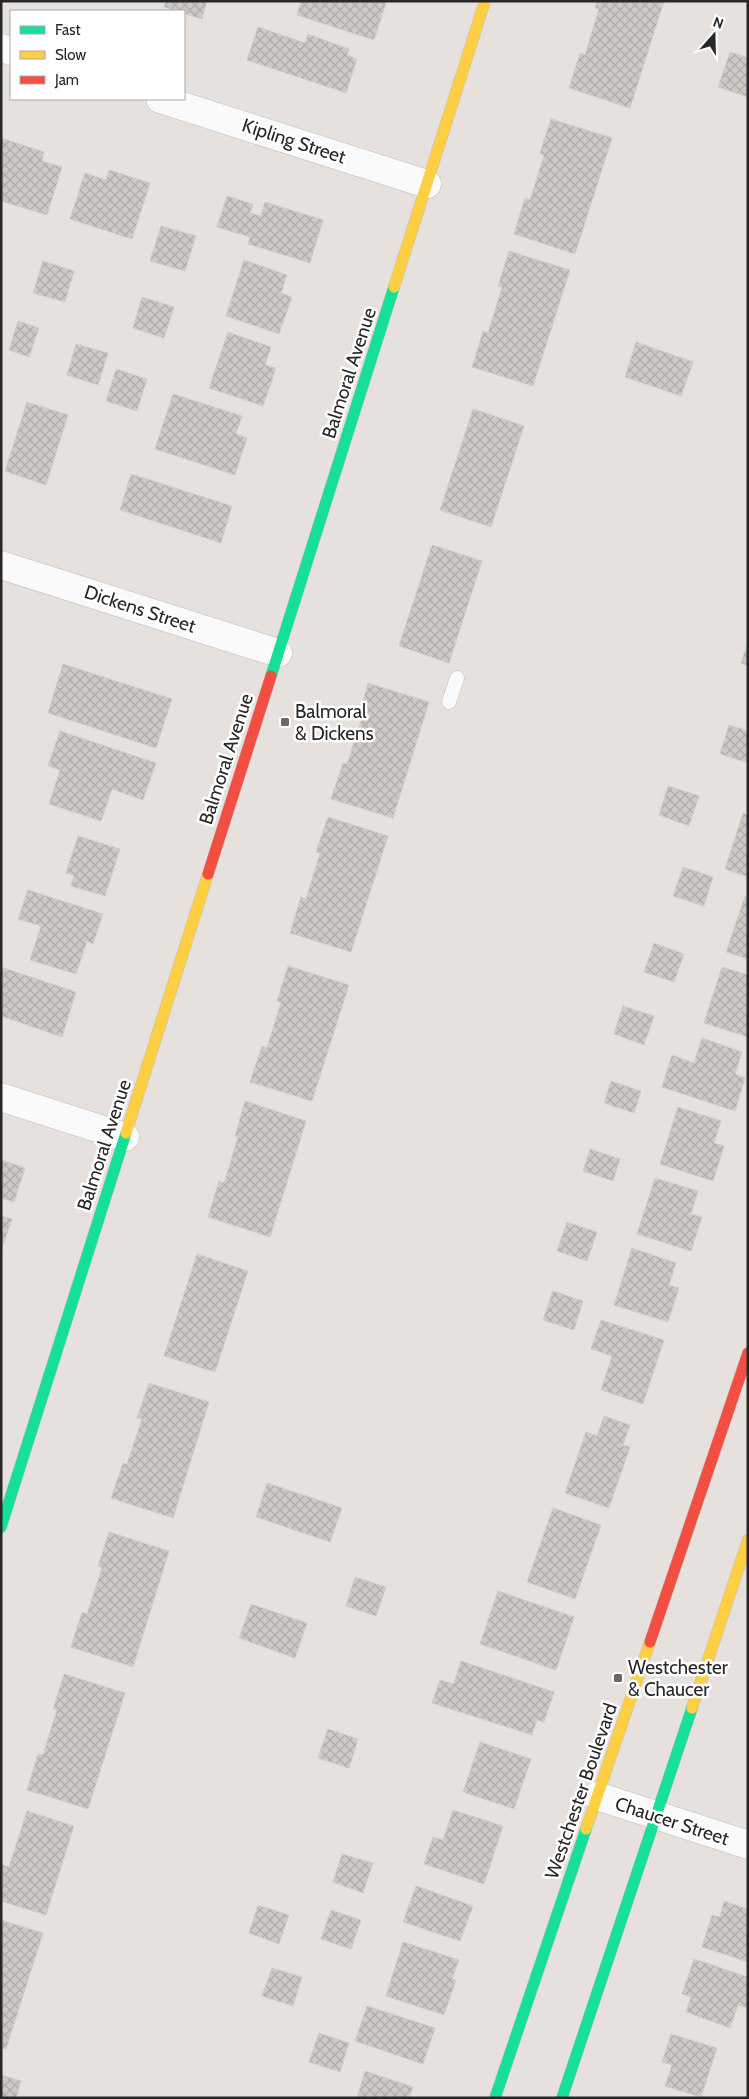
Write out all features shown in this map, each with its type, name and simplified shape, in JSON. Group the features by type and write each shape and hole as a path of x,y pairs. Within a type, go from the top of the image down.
{"street":[{"name":"Balmoral Avenue","path":"1,1527 485,1"},
{"name":"Kipling Street","path":"163,100 427,184"},
{"name":"Dickens Street","path":"1,565 278,653"},
{"path":"1,1096 125,1137"},
{"name":"Westchester Boulevard","path":"495,2098 748,1353"},
{"path":"562,2098 658,1816 748,1540"},
{"name":"Chaucer Street","path":"597,1796 748,1845"}],"lane":[{"path":"449,702 457,678"}],"building":[{"path":"166,1 207,1 202,19 185,14 185,10 174,10 164,7"},
{"path":"301,1 380,1 386,3 374,40 297,15"},
{"path":"597,1 664,1 630,108 569,88 580,53 585,55 599,9 595,8"},
{"path":"258,27 305,43 308,34 349,49 347,55 357,59 346,93 247,60"},
{"path":"730,52 748,58 748,97 718,87"},
{"path":"551,119 612,138 575,254 514,234 525,198 530,200 544,155 540,153"},
{"path":"1,138 44,152 42,161 62,167 47,215 1,201"},
{"path":"109,170 150,183 132,239 70,219 85,173 106,180"},
{"path":"227,196 253,204 250,213 261,216 265,202 323,220 310,263 248,244 250,237 217,227"},
{"path":"161,226 196,236 185,271 150,261"},
{"path":"509,251 570,270 533,386 472,367 483,331 488,333 502,287 498,286"},
{"path":"244,260 287,275 281,293 292,297 279,334 226,316"},
{"path":"43,261 74,271 65,302 33,293"},
{"path":"142,297 174,307 164,338 133,328"},
{"path":"18,321 39,328 29,357 9,350"},
{"path":"228,332 271,347 265,365 276,368 263,406 209,388"},
{"path":"636,342 693,362 681,396 625,377"},
{"path":"76,344 108,353 98,385 67,375"},
{"path":"116,369 147,379 137,411 106,401"},
{"path":"173,394 242,416 236,434 247,438 235,475 155,449"},
{"path":"27,402 68,415 46,485 5,471"},
{"path":"473,409 524,426 491,527 440,510"},
{"path":"131,474 232,506 221,543 120,510"},
{"path":"432,545 482,561 449,663 399,646"},
{"path":"748,642 748,666 741,663"},
{"path":"63,664 172,699 156,748 48,713"},
{"path":"368,683 429,702 393,818 331,799 343,763 347,764 362,718 358,718"},
{"path":"729,725 748,731 748,763 720,754"},
{"path":"60,731 156,763 143,800 112,789 101,821 49,804 60,770 48,766"},
{"path":"668,786 699,796 689,826 659,815"},
{"path":"743,813 748,815 748,877 725,869"},
{"path":"328,817 388,836 351,952 290,933 301,897 306,899 320,853 316,852"},
{"path":"78,836 120,849 105,896 71,886 74,875 66,873"},
{"path":"683,867 713,877 704,906 673,896"},
{"path":"28,890 103,914 93,944 87,941 76,974 30,960 41,926 18,919"},
{"path":"745,896 748,897 748,959 726,952"},
{"path":"654,943 684,954 674,982 644,972"},
{"path":"288,966 349,985 312,1101 250,1082 262,1046 267,1048 281,1002 277,1001"},
{"path":"1,967 76,992 62,1037 1,1016"},
{"path":"722,967 748,975 748,1037 704,1023"},
{"path":"623,1006 654,1016 644,1045 614,1034"},
{"path":"702,1038 742,1052 735,1074 745,1078 735,1111 662,1087 672,1055 694,1063"},
{"path":"611,1081 641,1091 634,1113 604,1103"},
{"path":"245,1101 306,1121 270,1237 208,1217 219,1181 224,1183 238,1137 235,1136"},
{"path":"678,1107 721,1121 714,1143 724,1146 713,1181 660,1164"},
{"path":"590,1149 620,1159 613,1181 583,1171"},
{"path":"1,1160 25,1168 14,1202 1,1198"},
{"path":"655,1178 698,1191 691,1214 702,1217 691,1251 637,1234"},
{"path":"1,1216 12,1219 1,1251"},
{"path":"567,1222 597,1232 587,1261 557,1251"},
{"path":"632,1248 676,1263 669,1285 679,1288 668,1322 614,1305"},
{"path":"197,1254 248,1271 215,1372 164,1356"},
{"path":"553,1291 583,1301 574,1330 543,1320"},
{"path":"601,1320 664,1340 643,1404 601,1390 612,1356 591,1349"},
{"path":"149,1383 209,1402 173,1518 111,1498 123,1463 127,1464 142,1419 137,1418"},
{"path":"604,1416 630,1425 623,1445 630,1447 609,1508 565,1493 586,1432 597,1436"},
{"path":"267,1483 342,1508 330,1542 256,1517"},
{"path":"553,1508 601,1525 575,1599 527,1582"},
{"path":"109,1532 169,1551 133,1667 71,1647 82,1612 87,1614 102,1568 98,1566"},
{"path":"355,1577 386,1587 376,1616 346,1606"},
{"path":"498,1591 574,1617 556,1670 480,1644"},
{"path":"251,1604 307,1623 295,1658 239,1638"},
{"path":"461,1661 554,1692 544,1722 537,1720 532,1735 432,1703 440,1680 454,1684"},
{"path":"64,1674 125,1693 88,1809 27,1790 38,1754 43,1755 57,1710 53,1709"},
{"path":"328,1729 358,1739 349,1768 318,1758"},
{"path":"480,1742 531,1759 514,1809 463,1792"},
{"path":"453,1810 503,1826 484,1884 424,1864 433,1837 443,1840"},
{"path":"27,1811 74,1826 46,1915 1,1901 1,1864 9,1867"},
{"path":"342,1854 373,1863 363,1893 333,1882"},
{"path":"416,1886 473,1906 460,1941 403,1922"},
{"path":"724,1901 748,1909 748,1962 702,1947 712,1915 720,1917"},
{"path":"258,1905 289,1915 279,1944 249,1933"},
{"path":"331,1910 361,1920 351,1949 321,1939"},
{"path":"1,1920 43,1933 6,2049 1,2048"},
{"path":"403,1942 459,1960 452,1979 456,1980 444,2015 386,1996"},
{"path":"694,1959 748,1977 748,2008 738,2005 730,2028 686,2012 691,1997 682,1994"},
{"path":"272,1968 302,1977 293,2006 262,1996"},
{"path":"367,2006 435,2028 423,2064 355,2041"},
{"path":"319,2033 349,2043 340,2072 309,2062"},
{"path":"671,2034 717,2048 701,2097 665,2086 672,2065 662,2062"},
{"path":"365,2071 413,2087 409,2098 357,2098"},
{"path":"1,2075 21,2081 16,2098 1,2098"}],"traffic: fast":[{"path":"271,676 394,287"},
{"path":"1,1527 126,1133"},
{"path":"562,2098 692,1708"},
{"path":"495,2098 586,1829"}],"traffic: slow":[{"path":"394,287 485,1"},
{"path":"126,1133 208,874"},
{"path":"692,1708 748,1540"},
{"path":"586,1829 650,1642"}],"traffic: jam":[{"path":"208,874 271,676"},
{"path":"650,1642 748,1353"}],"place":[{"name":"Balmoral & Dickens","path":"285,722"},
{"name":"Westchester & Chaucer","path":"618,1678"}]}
